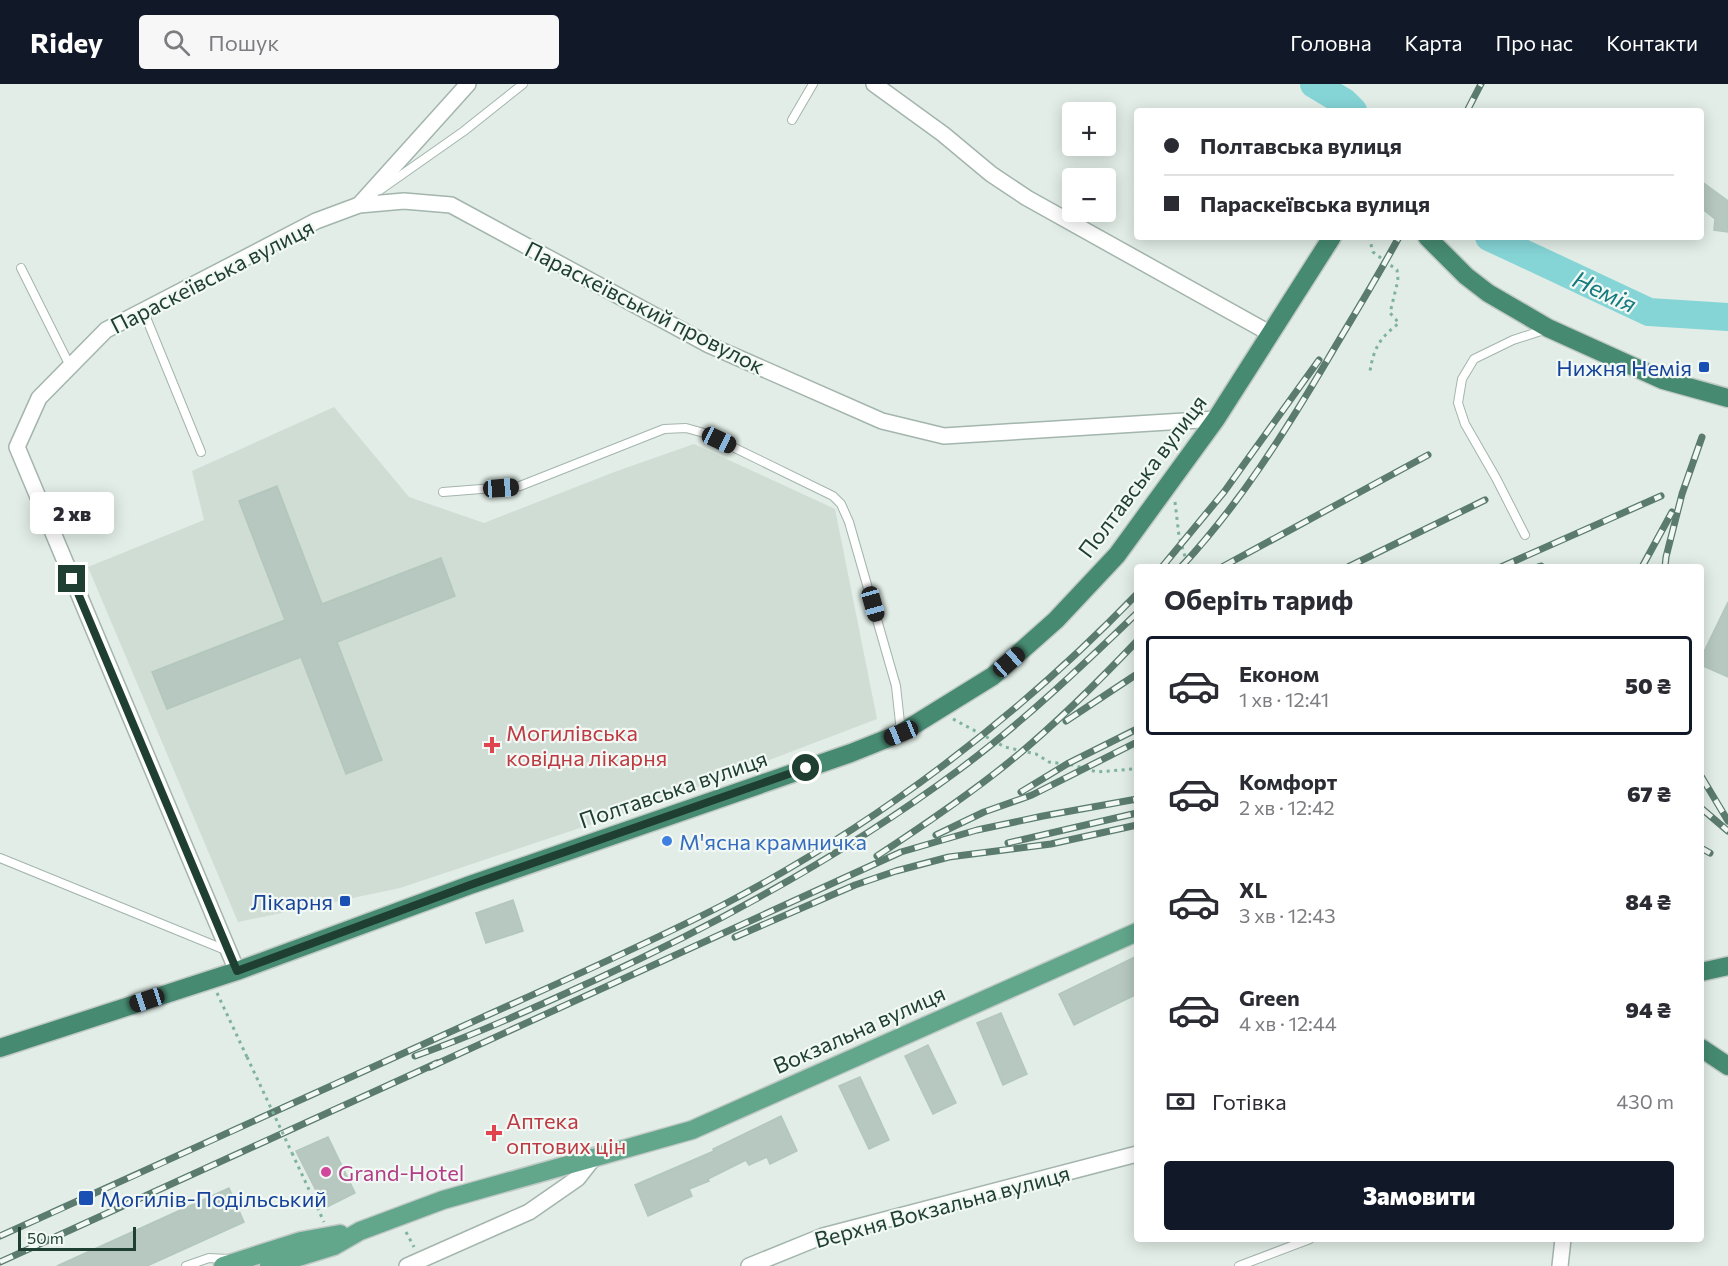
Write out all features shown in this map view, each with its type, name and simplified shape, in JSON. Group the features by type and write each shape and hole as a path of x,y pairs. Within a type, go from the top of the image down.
{"highway":[{"name":"Полтавська вулиця","path":"0,1048 237,971 470,885 840,757 901,733 993,676 1056,620 1117,555 1216,419 1330,240"},
{"path":"1430,240 1466,276 1488,293 1548,328 1606,356 1664,380 1728,398"},
{"path":"1704,974 1728,966"},
{"path":"1704,1050 1728,1066"}],"main road":[{"name":"Вокзальна вулиця","path":"269,1266 334,1246 360,1231 443,1200 596,1155 692,1130 1134,933"},
{"name":"Вокзальна вулиця","path":"223,1266 330,1235 360,1231"}],"street":[{"path":"359,205 468,84"},
{"path":"874,84 943,134 991,174 1027,198 1271,334"},
{"name":"Параскеївський провулок","path":"359,205 404,201 451,205 709,345 882,421 944,436 1216,419"},
{"name":"Параскеївська вулиця","path":"237,971 16,447 39,398 106,330 316,221 359,205"},
{"path":"414,1263 529,1212 578,1178 596,1155"},
{"name":"Верхня Вокзальна вулиця","path":"749,1266 823,1236 1134,1155"},
{"path":"1560,1266 1563,1242"}],"lane":[{"name":"Параскеївська вулиця","path":"359,205 464,131 523,84"},
{"path":"792,120 813,84"},
{"path":"21,268 70,367"},
{"path":"143,310 201,452"},
{"path":"1526,535 1465,424 1458,403 1462,379 1474,358 1513,340 1548,328"},
{"path":"443,492 520,486 664,429 686,428 704,433 833,496 842,504 849,522 896,686 901,733"},
{"path":"0,858 229,951"},
{"path":"1239,1266 1302,1242"},
{"path":"186,1266 209,1258 241,1259"}],"path":[{"path":"1370,240 1373,252 1397,270 1398,280 1390,313 1399,322 1384,334 1373,352 1370,371"},
{"path":"1167,489 1174,501 1179,536 1187,564"},
{"path":"926,717 957,720 1005,747 1036,754 1049,762 1073,765 1097,772 1134,770"},
{"path":"210,980 330,1235"},
{"path":"399,1216 414,1263"}],"shaded area":[{"path":"334,407 409,497 484,523 617,471 694,444 835,509 877,719 661,801 400,888 238,922 88,567 204,520 192,471"}],"building":[{"path":"1704,183 1728,201 1728,232 1714,230 1715,219 1704,210"},
{"path":"277,486 322,604 441,558 455,596 337,642 382,760 346,774 301,657 167,709 152,672 285,620 239,501"},
{"path":"1728,602 1728,677 1704,666 1704,652"},
{"path":"513,900 523,931 486,943 476,913"},
{"path":"1134,957 1134,995 1074,1025 1059,994"},
{"path":"1001,1013 1027,1074 1003,1085 977,1023"},
{"path":"928,1045 956,1103 933,1114 905,1056"},
{"path":"860,1077 889,1140 869,1149 839,1086"},
{"path":"781,1116 797,1151 770,1164 767,1157 749,1165 746,1160 708,1179 709,1181 689,1189 692,1196 648,1216 635,1185 714,1151 713,1149"},
{"name":"Grand-Hotel","path":"328,1137 355,1193 325,1208 296,1151"},
{"path":"229,1188 244,1222 147,1266 57,1266"}],"waterway":[{"name":"Немія","path":"1314,84 1350,108"},
{"name":"Немія","path":"1495,240 1649,312 1728,317"}],"railway":[{"path":"1469,108 1481,84"},
{"path":"1184,564 1242,493 1278,441 1397,240"},
{"path":"1164,564 1224,492 1319,360"},
{"path":"1665,564 1682,494 1702,437"},
{"path":"1228,564 1428,455"},
{"path":"1508,564 1661,496"},
{"path":"1354,564 1485,500"},
{"path":"1644,564 1672,512"},
{"path":"0,1236 607,961 721,906 778,875 889,805 942,766 1043,684 1134,597"},
{"path":"415,1056 506,1020 643,957 737,909 829,857 917,800 983,751 1051,694 1134,616"},
{"path":"877,856 960,800 1025,749 1134,644"},
{"path":"1066,721 1134,676"},
{"path":"1021,792 1067,764 1134,730"},
{"path":"936,835 984,812 1032,795 1134,744"},
{"path":"1704,781 1728,821"},
{"path":"430,1067 901,852 977,830 1134,800"},
{"path":"1704,811 1728,831"},
{"path":"1008,843 1134,814"},
{"path":"735,937 855,885 896,871 949,857 1051,844 1134,826"},
{"path":"1704,850 1710,853"},
{"path":"0,1262 437,1063"}],"place":[{"name":"Нижня Немія","path":"1704,367"},
{"name":"Могилівська ковідна лікарня","path":"492,745"},
{"name":"М'ясна крамничка","path":"667,841"},
{"name":"Лікарня","path":"345,901"},
{"name":"Аптека оптових цін","path":"494,1133"},
{"name":"Grand-Hotel","path":"326,1172"},
{"name":"Могилів-Подільський","path":"86,1198"}],"route":[{"path":"72,579 237,971 470,885 806,768"}]}
